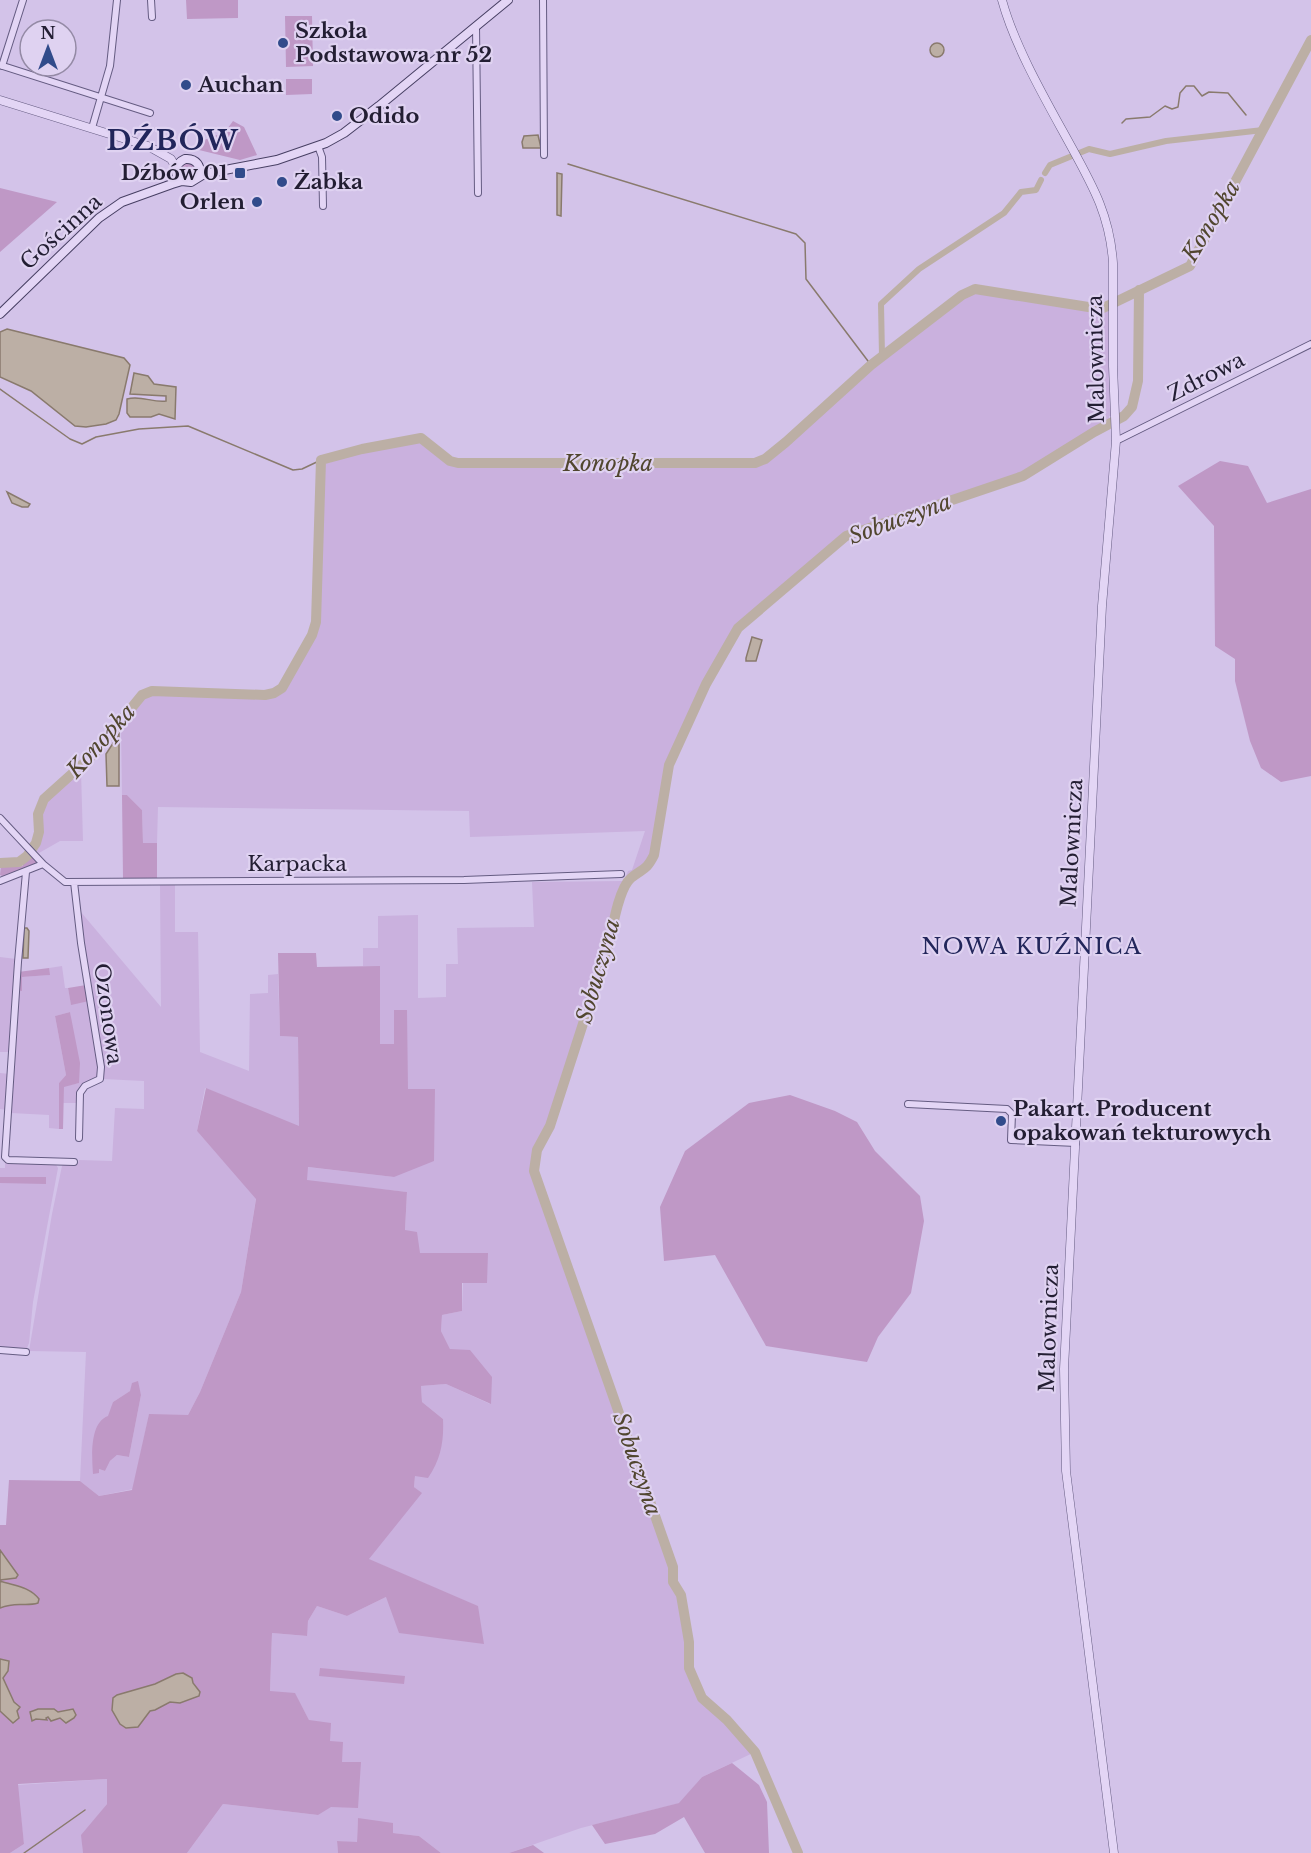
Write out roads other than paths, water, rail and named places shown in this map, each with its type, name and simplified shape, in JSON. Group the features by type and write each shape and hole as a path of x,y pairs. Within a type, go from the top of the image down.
{"main road":[{"path":"221,170 200,167 194,160 183,160 178,174 191,183 199,177 221,170 277,160 318,146 344,133 508,0"},
{"path":"199,177 200,167"},
{"name":"Gościnna","path":"0,314 99,218 122,202 155,189 178,174"}],"street":[{"path":"22,0 1,66 150,113"},
{"path":"92,128 110,66 117,0"},
{"path":"151,0 152,17"},
{"path":"543,0 544,155"},
{"name":"Malownicza","path":"1002,0 1017,41 1105,214 1112,246 1116,441 1102,606 1064,1369 1066,1471 1114,1853"},
{"path":"476,26 478,193"},
{"path":"0,100 174,154 183,160"},
{"path":"318,146 322,157 323,206"},
{"path":"155,149 171,159 178,174"},
{"name":"Zdrowa","path":"1116,441 1311,344"},
{"name":"Karpacka","path":"0,818 43,864 65,882 464,880 621,874"},
{"path":"0,881 43,864"},
{"path":"26,872 5,1157 8,1160 74,1162"},
{"name":"Ozonowa","path":"74,882 81,943 101,1067 100,1079 85,1086 80,1093 79,1138"},
{"path":"908,1104 1007,1109 1012,1114 1011,1140 1076,1143"},
{"path":"0,1350 27,1352"}],"waterway":[{"name":"Konopka","path":"0,863 19,862 27,856 36,843 39,832 38,814 44,799 94,754 142,695 152,691 265,695 282,688 312,635 316,622 321,460 362,449 421,438 450,461 458,463 755,463 765,459 871,365 962,295 975,289 1101,309 1190,266 1311,40"},
{"path":"1122,123 1126,119 1150,117 1165,106 1172,109 1178,107 1180,93 1186,86 1194,86 1202,96 1209,92 1228,93 1246,115"},
{"path":"1045,173 1050,165 1089,149 1110,154 1166,141 1263,130"},
{"path":"568,164 796,234 805,243 806,279 871,365"},
{"path":"882,356 881,304 919,269 1004,213 1021,192 1036,190 1041,180"},
{"name":"Sobuczyna","path":"798,1853 755,1752 727,1720 702,1698 689,1668 689,1642 681,1595 673,1582 673,1567 534,1171 537,1150 550,1126 610,940 623,890 631,878 646,867 654,855 669,765 706,684 738,628 846,536 1023,476 1124,416 1132,407 1138,381 1139,290"},
{"path":"0,389 70,439 82,444 96,437 139,429 188,426 293,470 302,469 321,460"},
{"path":"24,1853 85,1810"}],"place":[{"name":"Szkoła Podstawowa nr 52","path":"283,43"},
{"name":"Auchan","path":"186,85"},
{"name":"Odido","path":"337,116"},
{"name":"Dźbów 01","path":"240,173"},
{"name":"Żabka","path":"282,182"},
{"name":"Orlen","path":"257,202"},
{"name":"Pakart. Producent opakowań tekturowych","path":"1001,1121"}],"district":[{"name":"DŹBÓW","path":"173,140"},
{"name":"NOWA KUŹNICA","path":"1032,946"}]}
